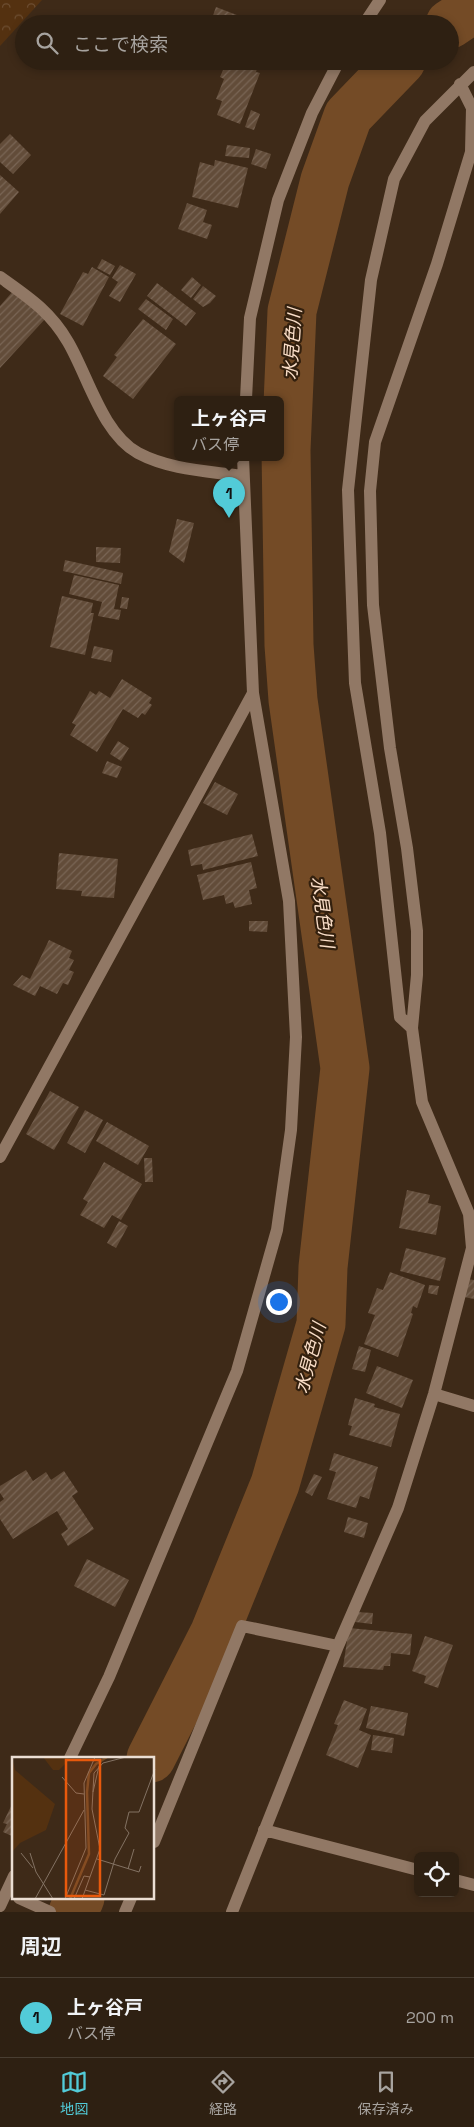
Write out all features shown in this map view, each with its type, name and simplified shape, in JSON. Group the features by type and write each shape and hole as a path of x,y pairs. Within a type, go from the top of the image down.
{"street":[{"path":"370,15 380,0"},
{"path":"246,396 250,318 278,200 312,112 334,70"},
{"path":"412,1028 400,1018 380,833 355,683 348,490 371,280 394,179 425,121 474,72"},
{"path":"232,1912 338,1646 398,1508 434,1394 472,1248 470,1214 422,1102 412,1028 417,975 417,931 407,848 390,748 373,605 370,491 375,442 437,264 471,152 472,108 460,84"},
{"path":"0,277 46,310 68,342 112,430 138,453 181,468 242,476"},
{"path":"70,1757 109,1677 237,1371 277,1230 292,1130 295,1027 289,901 253,693 243,461"},
{"path":"0,1157 253,693"},
{"path":"434,1394 474,1406"},
{"path":"155,1840 242,1626 338,1646"},
{"path":"264,1830 414,1869"},
{"path":"459,1881 474,1885"},
{"path":"0,1906 10,1894"},
{"path":"125,1912 130,1900"},
{"path":"24,1901 50,1912"}],"green space":[{"path":"0,0 42,0 28,15 15,15 15,30 0,46"}],"building":[{"path":"216,7 237,15 213,15"},
{"path":"223,70 257,70 256,72 260,73 240,124 217,115 222,101 216,99 224,79 220,77"},
{"path":"251,110 260,114 254,130 245,127"},
{"path":"10,134 31,155 13,174 0,162 0,144"},
{"path":"227,145 250,148 249,158 225,156"},
{"path":"256,149 271,154 266,169 251,164"},
{"path":"215,160 248,168 238,208 192,197 200,162 214,166"},
{"path":"0,175 19,192 0,214"},
{"path":"187,203 207,210 203,222 212,225 207,239 178,229"},
{"path":"102,259 115,266 110,275 97,268"},
{"path":"120,265 136,274 120,302 109,296 118,282 112,278"},
{"path":"92,267 109,277 83,326 60,314 83,272 88,274"},
{"path":"192,277 201,285 191,298 181,290"},
{"path":"157,283 196,313 186,326 147,296"},
{"path":"203,286 216,296 203,307 193,299"},
{"path":"14,290 46,318 0,368 0,306"},
{"path":"146,299 173,319 166,330 138,309"},
{"path":"143,319 176,344 133,399 103,376 117,357 114,355"},
{"path":"177,519 194,523 184,563 169,552"},
{"path":"96,547 121,548 120,563 96,562"},
{"path":"65,560 123,573 121,584 63,571"},
{"path":"74,575 119,585 114,609 121,610 119,620 98,616 102,602 69,594"},
{"path":"62,596 93,603 91,613 94,613 85,655 50,647"},
{"path":"122,597 129,598 127,609 120,608"},
{"path":"94,646 113,650 111,662 91,658"},
{"path":"122,679 152,698 149,703 152,705 145,715 142,713 138,718 123,709 97,752 70,735 76,725 72,723 90,691 96,695 99,691 110,698"},
{"path":"118,741 129,748 121,761 110,754"},
{"path":"107,761 122,767 117,778 102,773"},
{"path":"215,782 238,794 227,815 203,803"},
{"path":"252,834 258,856 203,870 202,864 191,866 188,850"},
{"path":"59,853 118,859 114,898 81,896 82,891 56,889"},
{"path":"251,862 257,888 249,890 252,904 235,908 233,902 226,904 224,895 203,900 197,875"},
{"path":"249,921 268,921 267,932 249,931"},
{"path":"49,940 72,951 69,958 74,960 69,970 74,972 68,985 63,983 57,994 40,986 35,996 13,985 22,975 30,979"},
{"path":"50,1091 79,1107 54,1150 26,1134"},
{"path":"85,1110 103,1120 85,1153 67,1143"},
{"path":"107,1122 149,1146 138,1165 96,1141"},
{"path":"144,1158 152,1158 153,1182 145,1182"},
{"path":"104,1162 142,1184 121,1220 112,1215 104,1228 80,1215 88,1202 83,1199"},
{"path":"407,1190 430,1195 428,1203 441,1206 436,1235 399,1228"},
{"path":"119,1221 128,1226 116,1248 107,1243"},
{"path":"406,1248 446,1258 440,1281 400,1271"},
{"path":"390,1272 425,1285 417,1308 413,1306 411,1313 413,1314 398,1357 364,1344 375,1315 368,1313 377,1288 383,1290"},
{"path":"468,1279 474,1280 474,1299 464,1297"},
{"path":"429,1285 439,1286 437,1295 428,1293"},
{"path":"359,1346 371,1350 365,1372 352,1369"},
{"path":"377,1366 413,1380 402,1408 366,1393"},
{"path":"355,1398 375,1404 374,1407 400,1414 391,1447 349,1435 352,1426 348,1425"},
{"path":"334,1453 378,1467 369,1499 360,1496 356,1508 327,1499 336,1472 329,1470"},
{"path":"26,1470 33,1481 46,1472 51,1480 64,1471 78,1492 72,1496 94,1529 68,1546 61,1534 68,1529 57,1511 13,1539 0,1519 0,1502 4,1499 0,1493 0,1486"},
{"path":"314,1474 322,1477 312,1496 305,1492"},
{"path":"348,1517 368,1523 364,1538 344,1532"},
{"path":"87,1559 129,1580 115,1607 74,1586"},
{"path":"356,1612 373,1613 372,1624 355,1622"},
{"path":"349,1628 412,1634 410,1655 391,1653 390,1666 384,1666 383,1670 343,1667"},
{"path":"425,1636 453,1645 438,1688 424,1683 426,1676 412,1671"},
{"path":"344,1700 367,1709 359,1730 371,1735 358,1768 326,1755 338,1725 334,1724"},
{"path":"371,1706 408,1713 404,1736 366,1728"},
{"path":"373,1735 394,1738 392,1753 371,1750"},
{"path":"12,1804 12,1836 3,1832 7,1824 3,1823"}],"waterway":[{"name":"水見色川","path":"459,18 474,8"},
{"name":"水見色川","path":"152,1757 215,1632 275,1484 321,1324 323,1267 345,1068 293,700 289,645 286,450 292,311 325,180 348,116 392,70"},
{"name":"水見色川","path":"73,1912 79,1900"}],"place":[{"name":"上ヶ谷戸","path":"229,518"}]}
